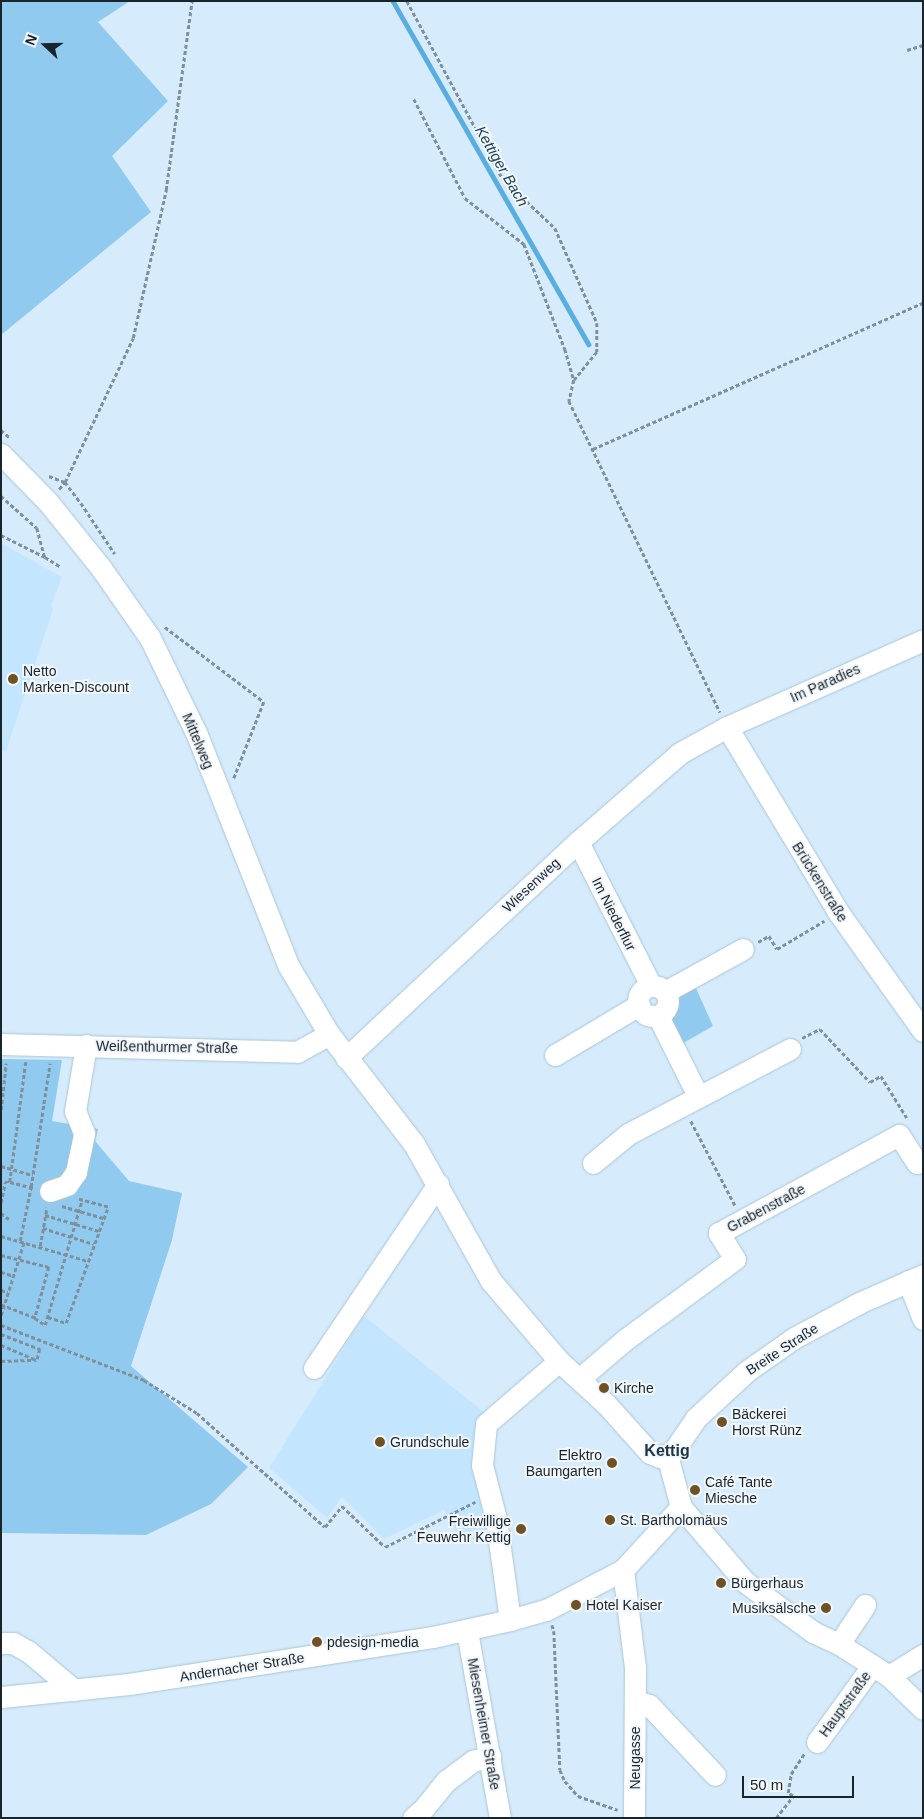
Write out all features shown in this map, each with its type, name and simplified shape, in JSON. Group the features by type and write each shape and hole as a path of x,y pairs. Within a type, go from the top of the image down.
{"street":[{"name":"Mittelweg","path":"1,454 48,502 101,568 150,638 197,735 288,965 329,1034 346,1058"},
{"name":"Im Paradies","path":"727,727 923,640"},
{"name":"Wiesenweg","path":"346,1058 578,842 680,753 727,727"},
{"name":"Brückenstraße","path":"727,727 838,912 923,1032"},
{"name":"Im Niederflur","path":"578,842 658,989"},
{"path":"658,1016 646,1014 639,1005 640,994 658,989 743,949"},
{"path":"658,989 668,999 666,1009 658,1016"},
{"path":"555,1055 639,1005"},
{"path":"658,1016 690,1100"},
{"name":"Weißenthurmer Straße","path":"5,1044 297,1052 329,1034"},
{"path":"43,1194 67,1185 76,1172 84,1133 75,1111 86,1045"},
{"path":"593,1163 628,1134 790,1049"},
{"path":"346,1058 414,1144 491,1281 559,1361 606,1404 650,1453 660,1457 667,1455 681,1507"},
{"path":"899,1135 917,1163 923,1160"},
{"name":"Grabenstraße","path":"579,1379 626,1339 735,1259 719,1233 899,1135"},
{"path":"314,1368 438,1184"},
{"path":"915,1278 923,1319"},
{"name":"Breite Straße","path":"667,1455 678,1446 696,1418 747,1372 794,1338 859,1303 915,1278"},
{"path":"510,1620 496,1519 482,1465 486,1424 559,1361"},
{"name":"Andernacher Straße","path":"1,1697 129,1684 467,1631 546,1610 624,1570 681,1507"},
{"name":"Hauptstraße","path":"681,1507 745,1582 813,1632 838,1644 881,1672 923,1709"},
{"name":"Neugasse","path":"624,1570 635,1668 634,1816"},
{"path":"838,1644 865,1605"},
{"name":"Miesenheimer Straße","path":"467,1631 500,1818"},
{"path":"1,1643 13,1644 29,1652 74,1690"},
{"path":"881,1672 923,1655"},
{"name":"Hauptstraße","path":"817,1742 881,1672"},
{"name":"Neugasse","path":"634,1701 649,1705 715,1775"},
{"path":"413,1818 424,1808 446,1781 473,1761 490,1756"}],"path":[{"path":"48,502 65,482 134,338 166,190 192,1"},
{"path":"407,1 503,179 555,228 597,323 597,352 574,380 569,401 727,727"},
{"path":"907,50 923,45"},
{"path":"414,99 465,198 524,244 565,350 574,380"},
{"path":"593,449 923,303"},
{"path":"1,496 37,528 45,557"},
{"path":"1,535 45,557 61,568"},
{"path":"162,624 264,702 224,804"},
{"path":"743,949 769,936 777,949 838,912"},
{"path":"790,1049 795,1042 820,1029 870,1082 881,1076 911,1124 899,1135"},
{"path":"1,1110 5,1044"},
{"path":"10,1182 26,1062"},
{"path":"40,1247 45,1215 43,1194 33,1175 51,1063"},
{"path":"690,1100 744,1220"},
{"path":"1,1166 33,1175"},
{"path":"1,1203 5,1182 10,1182 43,1194 79,1211 104,1218"},
{"path":"43,1194 108,1206 66,1323 48,1316"},
{"path":"20,1241 43,1194"},
{"path":"3,1306 46,1324 82,1200"},
{"path":"1,1213 9,1218"},
{"path":"45,1215 99,1231"},
{"path":"43,1228 94,1244"},
{"path":"1,1236 88,1261"},
{"path":"1,1315 24,1242"},
{"path":"1,1255 49,1267 35,1318"},
{"path":"1,1272 14,1276"},
{"path":"1,1290 8,1292"},
{"path":"1,1326 144,1380 198,1413 325,1528 342,1506 385,1547 489,1494"},
{"path":"1,1334 40,1349 37,1360"},
{"path":"1,1345 37,1360"},
{"path":"1,1361 37,1360"},
{"path":"546,1610 554,1631 560,1770 564,1781 578,1796 634,1816"},
{"path":"776,1818 793,1796 788,1793 790,1774 808,1748 817,1742"}],"shaded area":[{"path":"1,1 130,1 98,22 168,101 112,156 151,212 1,335"},
{"path":"1,543 62,577 51,605 53,610 6,751 1,750"},
{"path":"695,986 713,1026 680,1045 667,1022 675,998"},
{"path":"1,1059 62,1060 52,1121 98,1129 95,1141 129,1181 182,1193 172,1240 131,1366 248,1467 211,1504 146,1535 1,1533"},
{"name":"Grundschule","path":"364,1316 485,1413 491,1529 462,1545 444,1510 384,1539 342,1497 327,1518 269,1468"}],"waterway":[{"name":"Kettiger Bach","path":"393,1 589,344"}],"place":[{"name":"Netto Marken-Discount","path":"13,679"},
{"name":"Kirche","path":"604,1388"},
{"name":"Bäckerei Horst Rünz","path":"722,1422"},
{"name":"Grundschule","path":"380,1442"},
{"name":"Elektro Baumgarten","path":"612,1463"},
{"name":"Café Tante Miesche","path":"695,1490"},
{"name":"St. Bartholomäus","path":"610,1520"},
{"name":"Freiwillige Feuwehr Kettig","path":"521,1529"},
{"name":"Bürgerhaus","path":"721,1583"},
{"name":"Hotel Kaiser","path":"576,1605"},
{"name":"Musiksälsche","path":"826,1608"},
{"name":"pdesign-media","path":"317,1642"}],"district":[{"name":"Kettig","path":"667,1451"}]}
